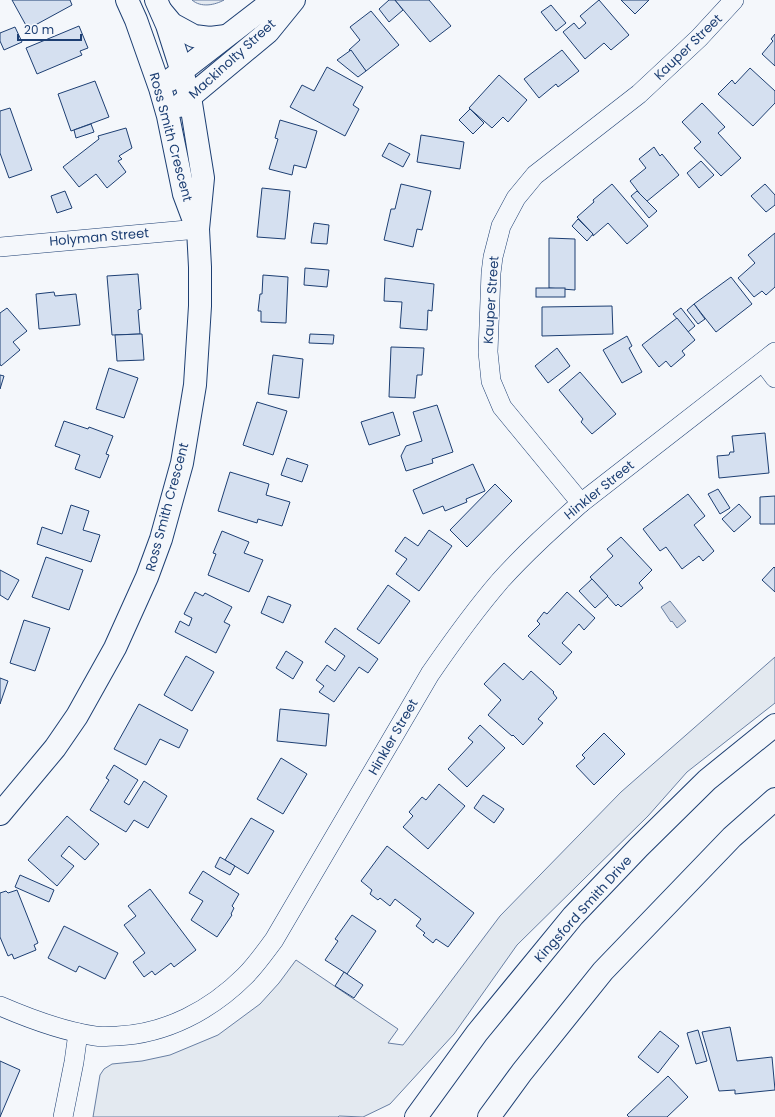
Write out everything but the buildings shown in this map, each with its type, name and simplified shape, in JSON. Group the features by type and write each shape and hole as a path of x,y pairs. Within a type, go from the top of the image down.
{"street":[{"name":"Ross Smith Crescent","path":"127,0 136,20 160,88 168,116 184,194 198,229"},
{"name":"Mackinolty Street","path":"160,88 226,36 276,0"},
{"name":"Mackinolty Street","path":"168,116 268,32 294,0"},
{"name":"Kauper Street","path":"581,503 502,407 491,381 488,352 491,273 493,257 501,226 516,198 535,175 639,94 699,38 734,0"},
{"name":"Ross Smith Crescent","path":"0,814 55,748 76,716 115,648 147,576 161,539 182,463 195,384 200,306 198,229 202,178 190,97 167,25 158,4"},
{"path":"158,4 172,24 194,36 210,38 226,36"},
{"name":"Holyman Street","path":"0,247 198,229"},
{"path":"769,357 775,378"},
{"name":"Hinkler Street","path":"0,1006 32,1020 78,1033 97,1036 136,1035 175,1024 212,1004 246,976 274,940 430,674 452,642 500,581 553,528 581,503 769,357"},
{"name":"Kingsford Smith Drive","path":"416,1117 477,1033 573,916 639,847 707,780 775,725"},
{"path":"489,1117 522,1072 603,971 732,837 775,799"},
{"path":"63,1117 78,1033"}],"shaded area":[{"path":"192,0 224,0 204,5 196,3"},
{"path":"670,601 686,621 677,628 661,607"},
{"path":"775,657 775,703 687,772 648,816 517,945 454,1034 390,1104 363,1117 93,1117 100,1075 104,1069 112,1064 142,1061 170,1055 218,1035 260,1004 279,983 296,960 398,1029 388,1043 403,1045 500,916 621,792"}]}
